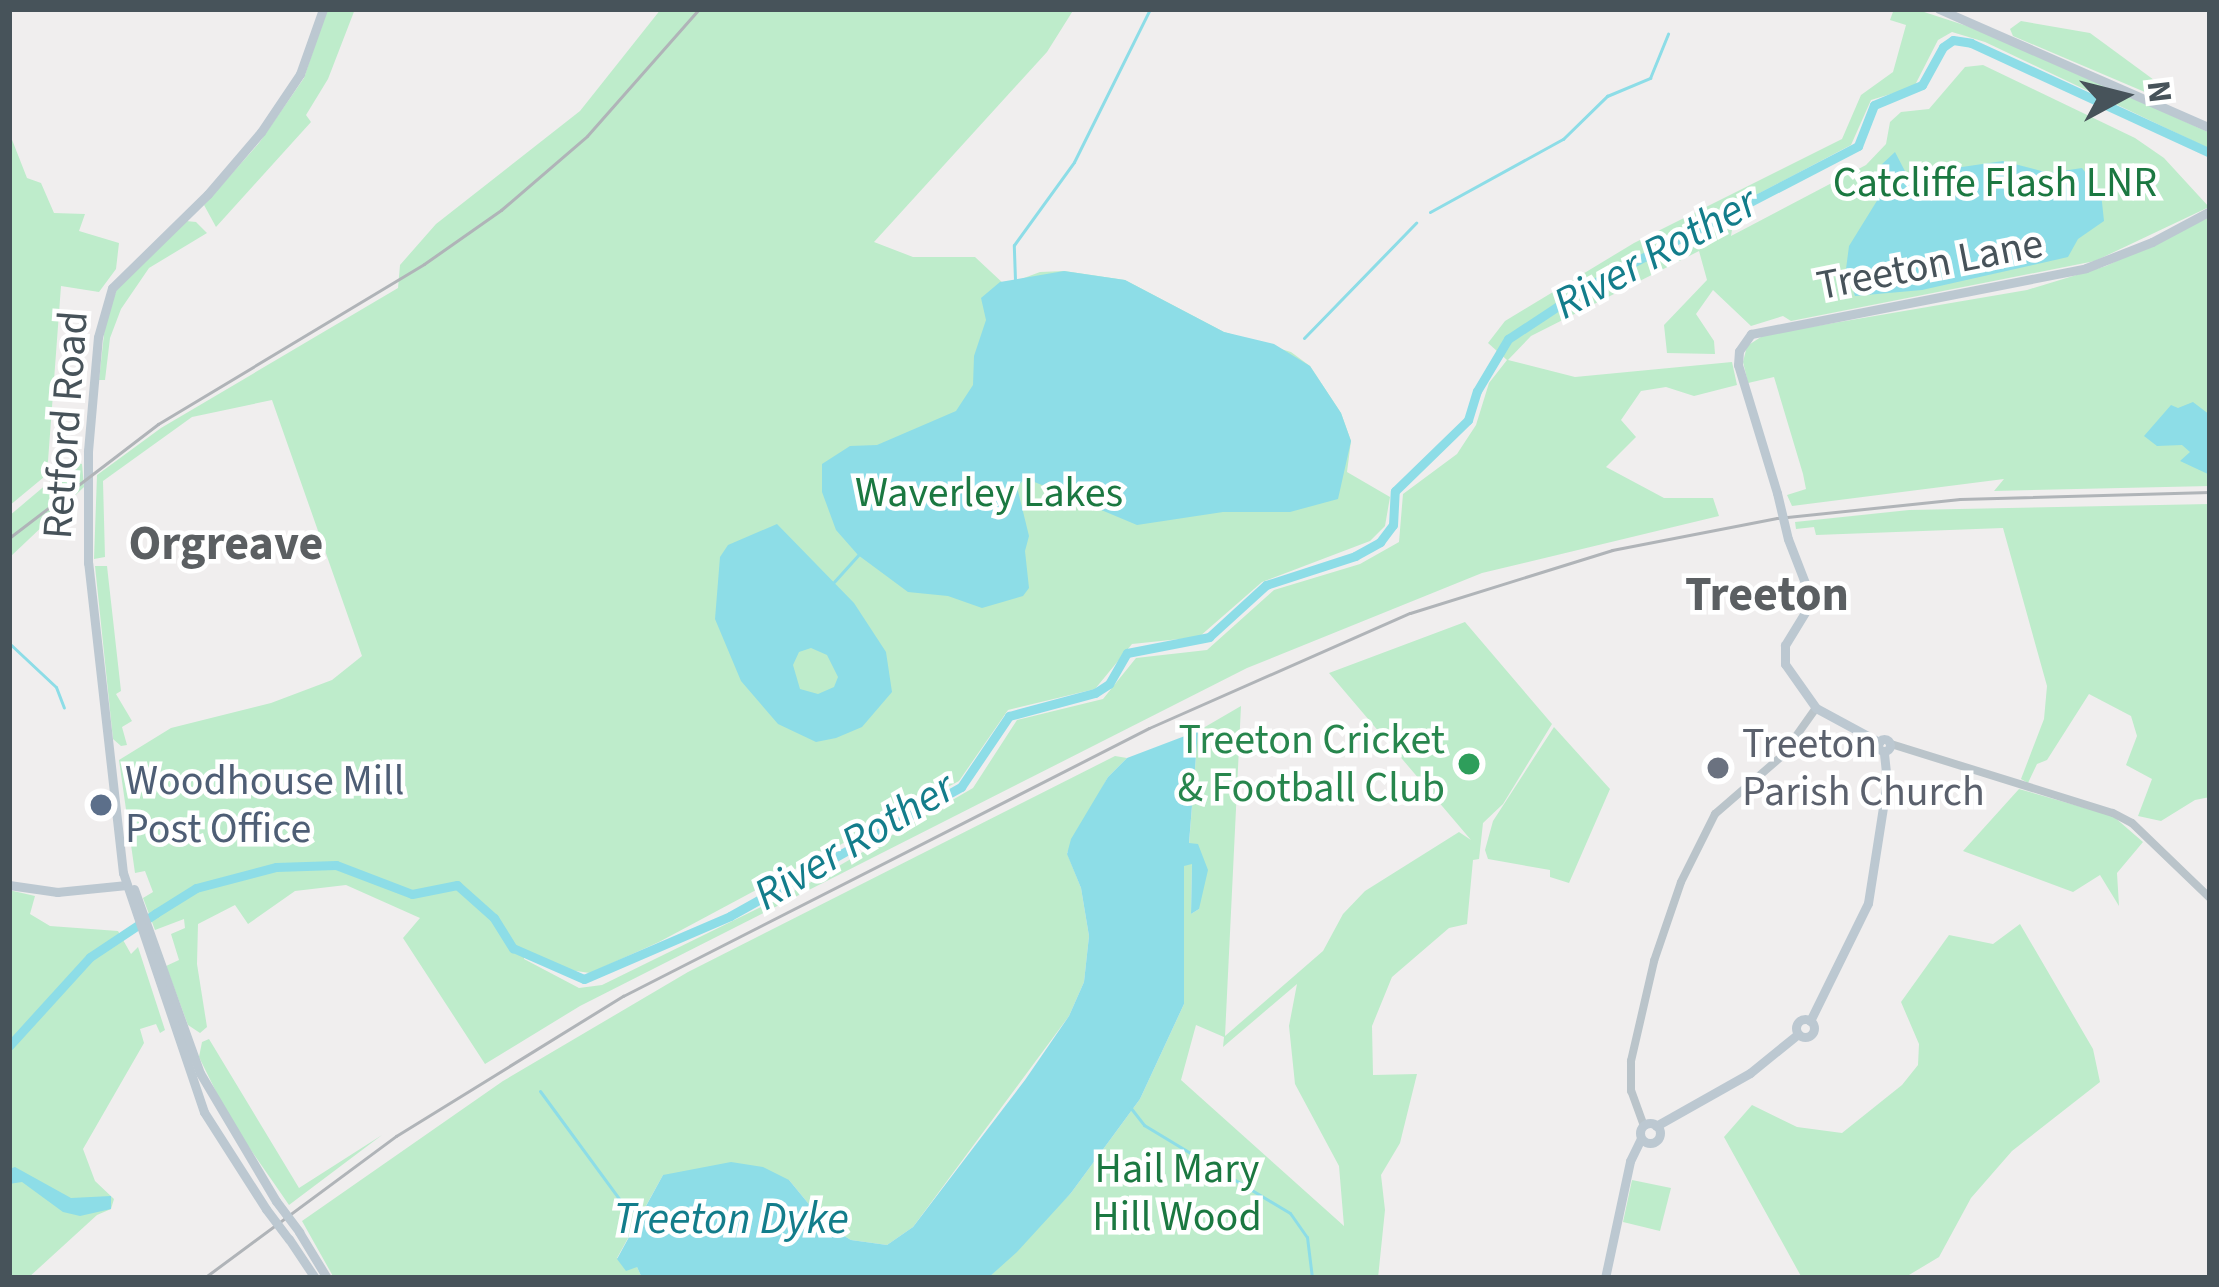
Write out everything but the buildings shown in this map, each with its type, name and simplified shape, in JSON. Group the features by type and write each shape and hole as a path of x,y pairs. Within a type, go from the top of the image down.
{"main road":[{"name":"Retford Road","path":"139,916 127,888 87,540 100,321 123,273 208,194 278,109 300,74 323,9"},
{"path":"1939,9 2210,128"},
{"name":"Treeton Lane","path":"1816,708 1784,657 1788,637 1812,601 1788,539 1737,357 1745,339 1760,330 2086,268 2152,242 2210,211"},
{"path":"1605,1278 1632,1157 1650,1134 1750,1073 1798,1034 1798,1022 1810,1021 1868,903 1887,782 1885,746 1816,708"},
{"path":"9,885 42,892 127,888"},
{"name":"Retford Road","path":"127,888 204,1112 327,1278"},
{"name":"Retford Road","path":"294,1236 315,1278"}],"street":[{"path":"1650,1134 1633,1102 1631,1061 1656,953 1696,844 1732,796 1782,756 1816,708"},
{"path":"1885,746 2132,823 2210,898"}],"green space":[{"path":"327,9 355,9 328,79 306,115 311,122 216,227 204,205 259,143 304,78"},
{"path":"661,9 1074,9 1047,52 874,242 913,257 975,257 1005,285 1040,272 1064,271 1125,280 1224,332 1291,352 1310,366 1341,413 1351,441 1347,472 1390,497 1385,526 1370,541 1262,582 1199,637 1132,644 1095,689 1008,710 959,781 659,942 590,973 569,970 524,950 524,959 579,988 602,985 806,885 973,788 1017,720 1103,699 1136,658 1207,650 1274,590 1360,564 1399,542 1403,494 1457,454 1476,425 1489,383 1507,360 1488,343 1505,321 1634,243 1842,139 1861,95 1893,72 1906,25 1890,20 1894,9 1915,9 1970,27 2155,108 2210,133 2210,149 1985,42 1952,32 1938,40 1914,87 1871,100 1851,145 1657,247 1661,256 1733,223 1731,236 1866,165 1886,144 1890,122 1901,112 1929,109 1965,67 1983,65 2135,138 2164,158 2209,207 2095,261 1791,321 1783,316 1751,326 1713,290 1696,314 1714,341 1715,354 1667,353 1664,325 1707,280 1699,251 1531,336 1508,360 1575,377 1732,362 1737,385 1694,396 1666,387 1641,391 1621,420 1636,437 1606,467 1664,498 1713,498 1719,516 1482,573 1247,668 580,1006 485,1064 403,938 420,918 346,885 295,891 248,924 235,905 198,924 197,964 207,1027 200,1033 188,1025 166,966 179,960 171,934 185,928 184,919 155,930 143,898 153,892 145,871 135,873 119,760 171,728 271,703 332,680 362,656 272,400 192,417 103,481 105,557 94,559 97,475 161,428 398,288 400,265 436,224 580,111"},
{"path":"2021,21 2090,33 2169,91 2166,101 2013,36 2010,29"},
{"path":"9,132 27,178 41,183 54,213 85,214 79,231 119,243 116,269 99,292 61,286 48,461 44,477 9,506"},
{"path":"2210,217 2210,486 1994,491 2004,479 1792,506 1787,495 1806,489 1803,474 1774,377 1748,383 1743,362 1747,346 1764,335 2027,290 2106,266"},
{"path":"186,221 196,222 207,233 149,268 121,309 110,338 105,380 99,380 106,316 118,287"},
{"path":"73,462 82,464 84,487 9,558 9,516"},
{"path":"2210,504 2210,797 2195,800 2161,821 2138,816 2152,779 2126,765 2137,736 2131,716 2089,694 2047,760 2037,764 2028,783 2021,779 2044,719 2047,686 2003,528 1816,535 1814,527 1796,529 1795,522 1909,510"},
{"path":"95,566 107,566 121,691 116,694 132,721 122,727 127,745 121,746 113,739"},
{"name":"Hail Mary Hill Wood","path":"1465,622 1552,724 1503,804 1483,823 1479,859 1473,860 1467,924 1449,928 1392,977 1372,1026 1373,1075 1417,1074 1400,1143 1381,1175 1385,1210 1378,1278 988,1278 1071,1193 1140,1099 1184,1004 1184,865 1192,863 1189,844 1198,731 1241,706 1225,1036 1323,951 1343,914 1365,891 1459,832 1471,840 1329,673","holes":["1192,863 1199,909 1191,914","1297,984 1289,1026 1295,1084 1339,1166 1344,1226 1181,1080 1196,1025 1224,1037 1223,1047"]},
{"path":"1554,727 1610,789 1569,883 1550,877 1550,870 1488,859 1485,850 1493,821"},
{"path":"1115,756 1127,758 1108,777 1067,853 1081,888 1089,936 1084,982 1069,1016 913,1227 887,1245 851,1240 826,1225 789,1180 663,1175 617,1258 637,1267 642,1278 334,1278 302,1221 503,1081 688,972"},
{"path":"2019,789 2113,816 2143,842 2117,873 2119,906 2100,875 2073,892 1963,851"},
{"path":"9,890 35,896 30,914 50,926 118,931 131,954 138,947 165,1030 160,1033 156,1024 140,1029 144,1043 83,1149 95,1181 114,1199 111,1209 97,1215 28,1278 9,1278"},
{"path":"2020,924 2093,1049 2100,1082 2012,1151 1971,1198 1939,1257 1904,1278 1802,1278 1724,1137 1752,1105 1797,1127 1842,1133 1902,1085 1918,1065 1919,1044 1901,1002 1949,935 1993,944"},
{"path":"209,1039 299,1188 382,1135 289,1205 230,1120 199,1057 202,1042"},
{"path":"1632,1180 1671,1188 1660,1231 1623,1222"}],"water":[{"path":"1895,152 1907,175 2003,161 2049,173 2082,168 2101,193 2104,221 2078,239 2068,257 1922,290 1855,296 1846,269 1849,246 1883,191 1880,166"},
{"path":"1064,271 1125,280 1224,332 1274,344 1310,366 1341,413 1351,441 1338,499 1290,512 1223,512 1137,525 1025,478 1017,487 1029,536 1025,551 1029,588 1023,596 982,608 948,596 908,592 858,555 836,530 822,492 822,464 850,446 877,445 956,411 973,385 974,356 986,320 981,298 1000,282"},
{"path":"2193,402 2210,415 2210,475 2180,461 2190,452 2182,445 2157,446 2144,436 2171,405 2178,408"},
{"path":"777,524 854,603 886,652 892,692 862,727 816,742 778,724 741,681 715,619 720,557 728,545","holes":["811,648 827,655 838,677 834,687 818,694 800,689 793,665 799,652"]},
{"name":"Treeton Dyke","path":"1198,731 1189,843 1198,844 1208,870 1199,909 1191,914 1192,864 1184,866 1184,1004 1140,1099 1071,1193 1017,1252 988,1278 642,1278 637,1267 626,1271 617,1259 663,1175 731,1162 763,1167 789,1180 826,1225 851,1240 887,1245 913,1227 1025,1080 1069,1016 1084,982 1089,936 1081,888 1067,854 1071,839 1108,777 1127,758"},
{"path":"15,1167 71,1198 111,1196 111,1209 80,1216 63,1212 22,1182 9,1184 9,1169"}],"waterway":[{"path":"1015,280 1014,245 1074,162 1150,9"},
{"path":"1430,212 1563,139 1607,96 1650,78 1668,34"},
{"name":"River Rother","path":"9,1046 90,957 196,888 276,867 336,865 412,894 457,885 494,918 513,948 584,979 730,916 961,787 1009,716 1095,693 1109,684 1127,653 1209,637 1266,585 1355,556 1380,542 1393,525 1395,491 1468,420 1477,391 1508,339 1590,285 1858,146 1874,105 1922,85 1943,47 1953,40 1971,43 2210,153"},
{"path":"1304,338 1416,223"},
{"path":"833,583 858,555"},
{"path":"9,643 56,687 64,708"},
{"path":"540,1091 620,1200 641,1215"},
{"path":"1130,1107 1144,1125 1290,1213 1307,1237 1312,1278"}],"railway":[{"path":"9,538 158,424 424,264 501,210 587,136 699,9"},
{"path":"204,1278 396,1136 623,996 1149,728 1410,613 1612,550 1777,518 1960,499 2210,492"}],"place":[{"name":"Treeton Cricket & Football Club","path":"1469,764"},
{"name":"Treeton Parish Church","path":"1718,768"},
{"name":"Woodhouse Mill Post Office","path":"101,805"}],"district":[{"name":"Orgreave","path":"226,545"},
{"name":"Treeton","path":"1767,596"}],"park label":[{"name":"Catcliffe Flash LNR","path":"1995,183"},
{"name":"Waverley Lakes","path":"989,493"}]}
